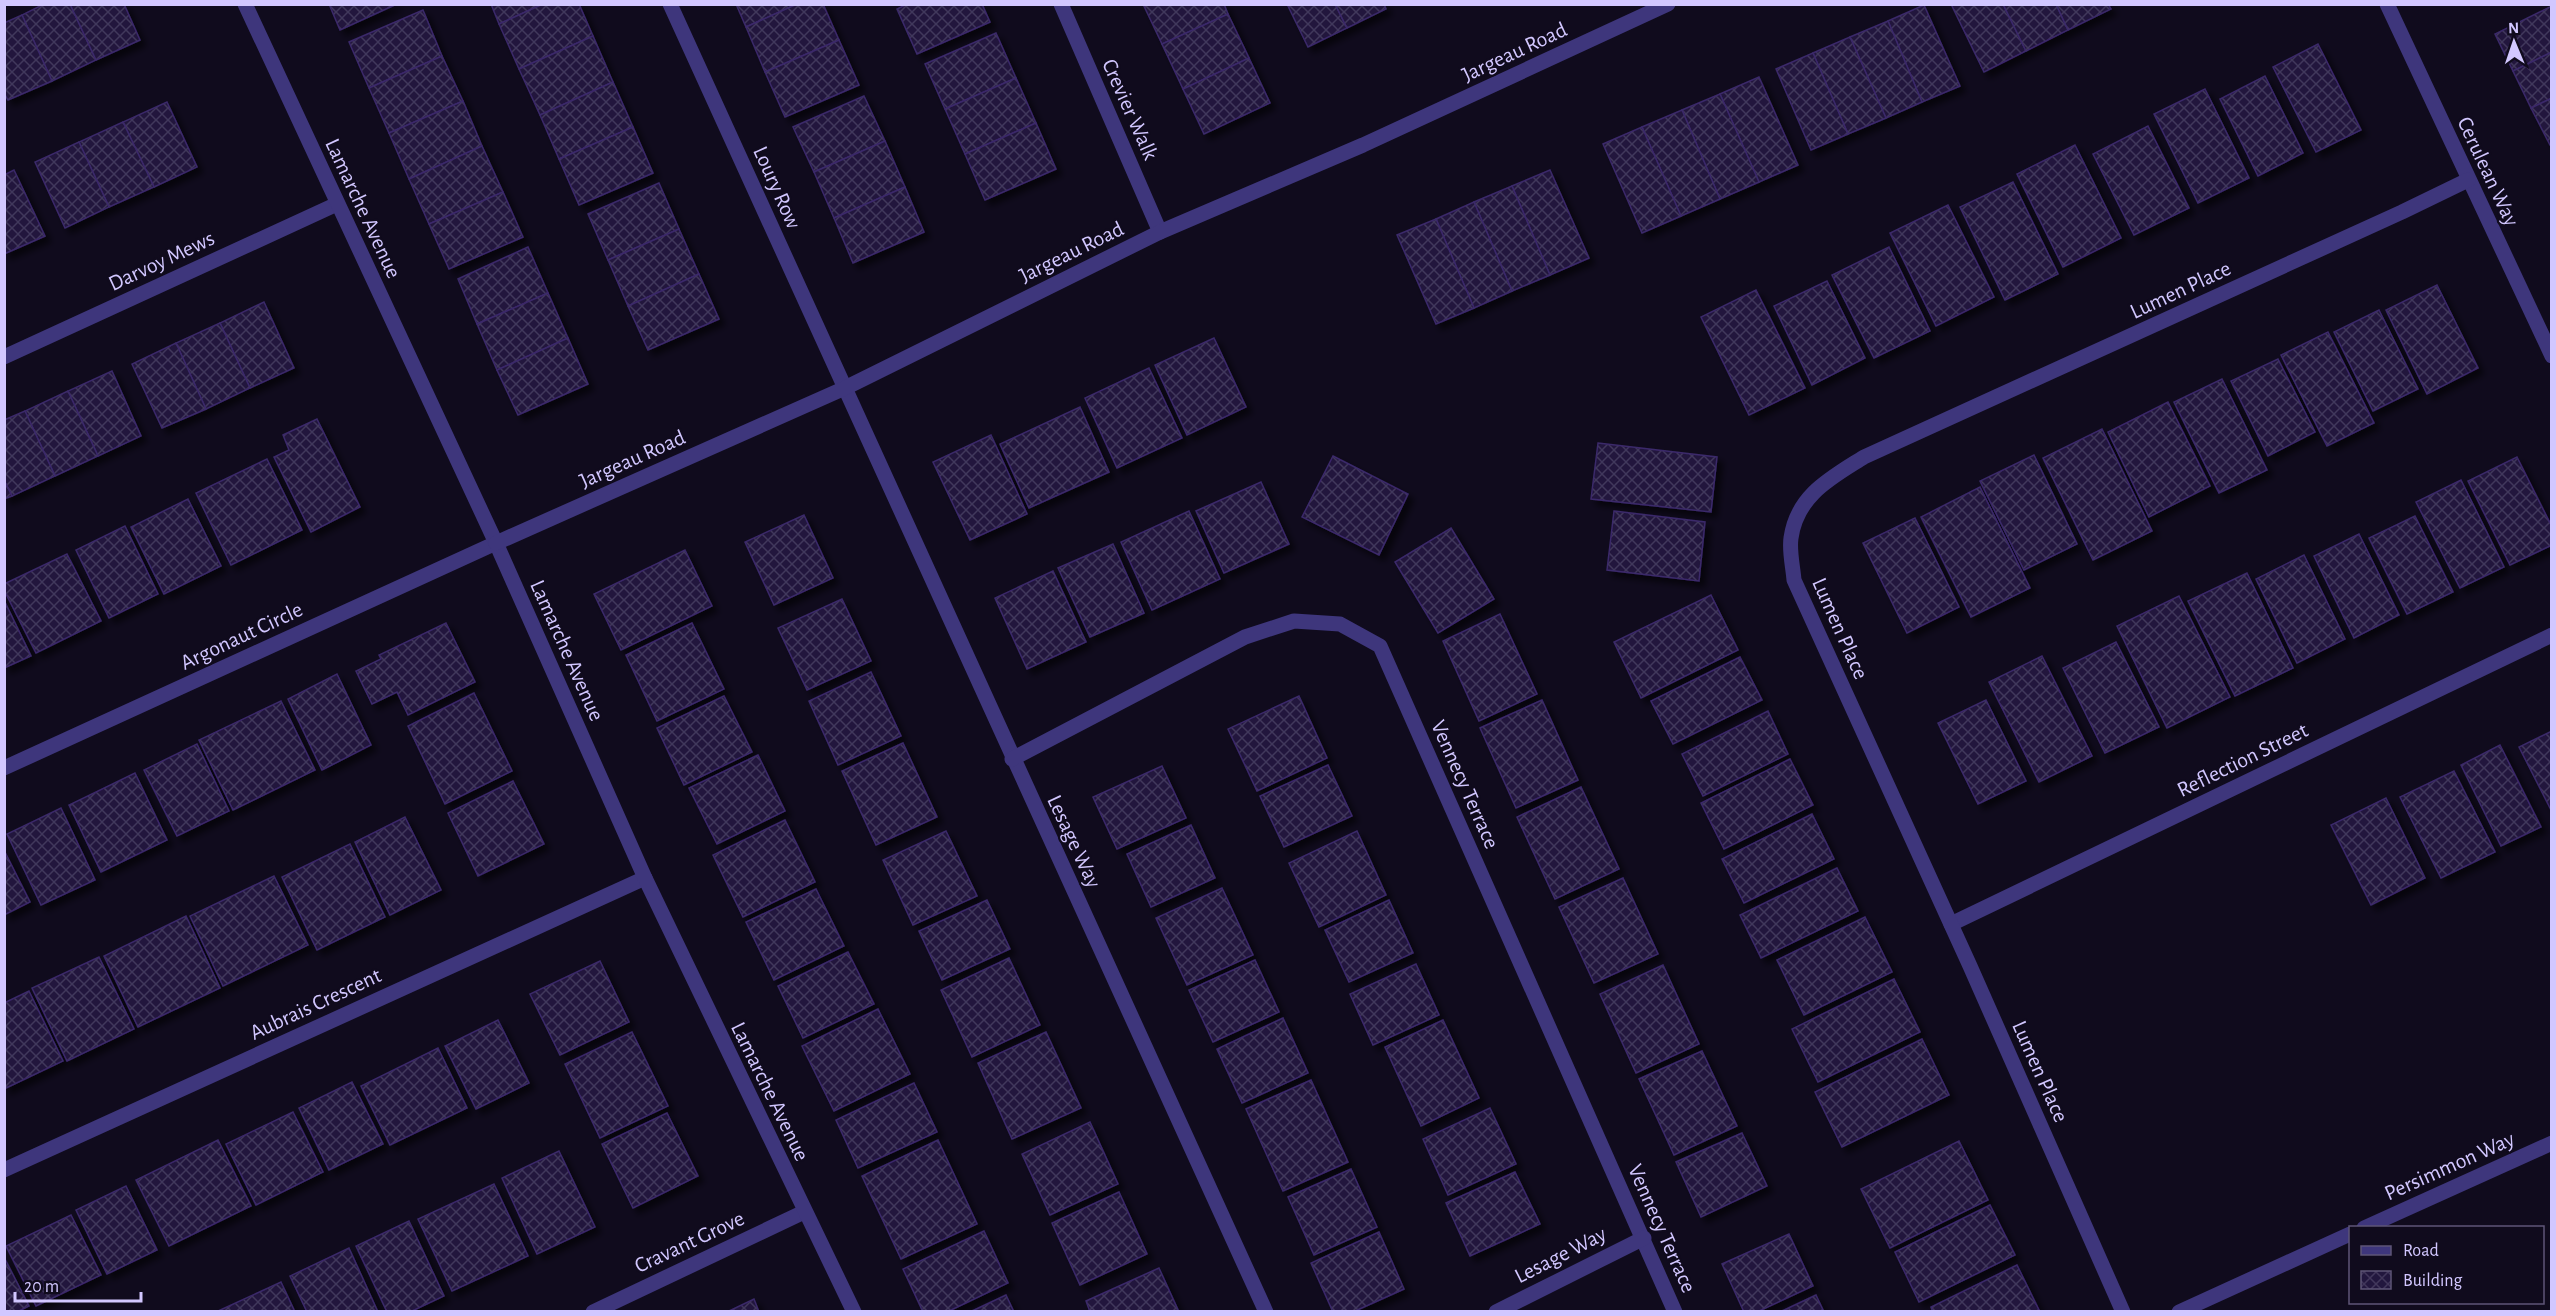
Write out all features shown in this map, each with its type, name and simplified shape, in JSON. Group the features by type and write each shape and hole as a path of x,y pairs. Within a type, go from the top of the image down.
{"street":[{"name":"Lamarche Avenue","path":"245,4 496,543 645,878 804,1212 854,1311"},
{"name":"Loury Row","path":"670,4 844,388"},
{"name":"Crevier Walk","path":"1061,4 1160,232"},
{"name":"Jargeau Road","path":"496,543 844,388 1160,232 1363,145 1668,4"},
{"name":"Cerulean Way","path":"2387,4 2552,356"},
{"name":"Lumen Place","path":"2123,1311 1951,924 1794,580 1790,539 1798,513 1819,485 1864,457 2468,180"},
{"name":"Darvoy Mews","path":"4,357 337,204"},
{"name":"Lesage Way","path":"844,388 1266,1311"},
{"name":"Argonaut Circle","path":"4,768 496,543"},
{"name":"Vennecy Terrace","path":"1012,759 1245,637 1294,621 1340,624 1380,646 1675,1311"},
{"name":"Reflection Street","path":"1951,924 2552,635"},
{"name":"Aubrais Crescent","path":"4,1170 645,878"},
{"name":"Persimmon Way","path":"2366,1226 2552,1143"},
{"name":"Cravant Grove","path":"593,1311 804,1212"},
{"path":"2179,1311 2349,1234"},
{"name":"Lesage Way","path":"1496,1311 1644,1238"}],"building":[{"path":"44,4 70,4 96,60 52,81 22,15"},
{"path":"70,4 124,4 140,40 96,60"},
{"path":"329,4 397,4 340,30"},
{"path":"491,4 543,4 499,24"},
{"path":"543,4 579,4 593,36 519,69 499,24"},
{"path":"736,4 797,4 746,27"},
{"path":"797,4 823,4 839,40 765,72 746,27"},
{"path":"907,4 982,4 990,22 917,54 897,9"},
{"path":"1143,4 1224,4 1228,14 1162,44"},
{"path":"1287,4 1335,4 1347,28 1308,47"},
{"path":"1335,4 1384,4 1386,9 1347,28"},
{"path":"1951,4 2003,4 2026,51 1984,72"},
{"path":"2003,4 2056,4 2068,30 2026,51"},
{"path":"2056,4 2108,4 2111,9 2068,30"},
{"path":"1924,5 1960,86 1922,102 1888,21"},
{"path":"2552,6 2552,52 2513,71 2495,34"},
{"path":"423,10 442,56 369,88 349,42"},
{"path":"1228,14 1249,58 1183,89 1162,44"},
{"path":"22,15 52,81 8,100 4,93 4,23"},
{"path":"1888,21 1922,102 1886,118 1850,37"},
{"path":"996,33 1016,78 945,109 925,64"},
{"path":"593,36 613,82 540,115 519,69"},
{"path":"1850,37 1886,118 1848,134 1813,53"},
{"path":"839,40 859,85 785,117 765,72"},
{"path":"2318,44 2361,130 2316,152 2273,67"},
{"path":"2552,52 2552,98 2531,108 2513,71"},
{"path":"1813,53 1848,134 1811,150 1776,69"},
{"path":"442,56 463,101 389,133 369,88"},
{"path":"1249,58 1270,103 1204,134 1183,89"},
{"path":"2265,76 2303,153 2258,176 2220,99"},
{"path":"1759,77 1798,165 1759,182 1720,94"},
{"path":"1016,78 1036,123 965,154 945,109"},
{"path":"613,82 633,127 559,159 540,115"},
{"path":"2205,89 2249,178 2198,203 2154,114"},
{"path":"1720,94 1759,182 1720,199 1682,110"},
{"path":"864,96 885,141 814,172 793,127"},
{"path":"2552,98 2552,144 2550,145 2531,108"},
{"path":"463,101 482,146 409,179 389,133"},
{"path":"167,102 197,167 154,187 123,122"},
{"path":"1682,110 1720,199 1681,216 1642,127"},
{"path":"123,122 154,187 109,207 79,142"},
{"path":"1036,123 1056,169 985,200 965,154"},
{"path":"2148,126 2189,208 2134,235 2093,154"},
{"path":"633,127 653,173 579,205 559,159"},
{"path":"1642,127 1681,216 1642,233 1603,144"},
{"path":"885,141 905,187 834,218 814,172"},
{"path":"79,142 109,207 65,228 35,162"},
{"path":"2075,145 2121,238 2063,267 2017,174"},
{"path":"482,146 503,192 429,224 409,179"},
{"path":"14,170 45,236 4,254 4,175"},
{"path":"1550,170 1589,258 1550,275 1512,186"},
{"path":"2013,182 2058,274 2005,300 1960,207"},
{"path":"659,183 679,229 608,260 588,214"},
{"path":"1512,186 1550,275 1512,291 1474,202"},
{"path":"905,187 924,232 853,263 834,218"},
{"path":"503,192 523,237 449,269 429,224"},
{"path":"1474,202 1512,291 1474,308 1436,219"},
{"path":"1948,205 1994,297 1936,326 1890,233"},
{"path":"1436,219 1474,308 1436,324 1397,235"},
{"path":"679,229 699,274 628,306 608,260"},
{"path":"528,247 548,293 477,324 458,279"},
{"path":"1889,247 1930,331 1874,358 1832,275"},
{"path":"699,274 719,319 648,350 628,306"},
{"path":"1827,281 1865,358 1812,385 1774,306"},
{"path":"2437,285 2478,368 2427,394 2386,310"},
{"path":"1756,290 1805,388 1749,415 1701,317"},
{"path":"548,293 568,338 497,370 477,324"},
{"path":"264,302 294,368 250,388 220,323"},
{"path":"2379,310 2418,389 2373,411 2334,332"},
{"path":"220,323 250,388 206,409 176,343"},
{"path":"2328,332 2374,423 2327,446 2281,355"},
{"path":"568,338 588,384 518,415 497,370"},
{"path":"1214,338 1246,407 1187,435 1155,365"},
{"path":"176,343 206,409 162,428 132,364"},
{"path":"2278,359 2315,432 2268,456 2231,381"},
{"path":"1149,368 1182,438 1117,468 1085,398"},
{"path":"112,371 141,436 98,456 68,391"},
{"path":"2222,379 2267,470 2219,493 2174,402"},
{"path":"68,391 98,456 55,476 25,411"},
{"path":"2168,402 2210,486 2149,517 2108,432"},
{"path":"1080,407 1109,472 1029,508 1000,444"},
{"path":"25,411 55,476 12,496 4,480 4,420"},
{"path":"317,419 360,507 311,532 274,457 289,450 283,435"},
{"path":"2102,429 2152,531 2093,560 2043,458"},
{"path":"991,435 1027,514 970,540 933,462"},
{"path":"1598,443 1717,457 1711,512 1591,499"},
{"path":"2034,455 2077,544 2024,570 1980,481"},
{"path":"1333,456 1408,494 1379,555 1302,517"},
{"path":"2517,457 2552,527 2552,545 2510,565 2468,481"},
{"path":"267,459 302,530 231,565 196,493"},
{"path":"4,480 12,496 4,499"},
{"path":"2461,480 2504,567 2460,588 2416,502"},
{"path":"1261,482 1289,544 1224,573 1196,511"},
{"path":"1980,487 2030,588 1971,617 1921,517"},
{"path":"188,499 221,566 164,594 131,527"},
{"path":"1189,511 1220,579 1152,610 1121,542"},
{"path":"1614,511 1705,522 1699,581 1607,570"},
{"path":"804,515 833,578 774,605 745,542"},
{"path":"2415,516 2453,592 2407,614 2369,538"},
{"path":"1915,518 1959,607 1907,633 1863,543"},
{"path":"125,526 158,594 109,618 76,550"},
{"path":"1451,528 1494,599 1438,633 1395,562"},
{"path":"2359,534 2399,615 2354,638 2314,556"},
{"path":"1113,544 1144,613 1090,637 1058,568"},
{"path":"685,550 712,606 621,650 594,594"},
{"path":"67,554 101,621 36,653 4,590 4,584"},
{"path":"2304,555 2345,639 2297,663 2256,579"},
{"path":"1053,571 1086,642 1027,669 995,598"},
{"path":"2247,573 2293,668 2235,696 2188,601"},
{"path":"1711,595 1738,650 1641,698 1614,642"},
{"path":"2179,596 2230,697 2167,728 2117,626"},
{"path":"842,599 871,661 807,690 778,628"},
{"path":"4,600 31,656 4,668"},
{"path":"1500,614 1537,694 1479,721 1443,641"},
{"path":"446,623 475,682 408,715 397,692 372,704 356,671 381,659 379,655"},
{"path":"692,623 724,689 657,721 626,655"},
{"path":"2116,642 2159,727 2105,753 2063,668"},
{"path":"2042,656 2092,756 2039,782 1989,682"},
{"path":"1740,657 1762,700 1673,744 1651,701"},
{"path":"871,672 901,736 838,765 809,701"},
{"path":"337,674 371,745 322,770 288,699"},
{"path":"474,693 512,771 445,804 408,726"},
{"path":"724,696 752,752 684,785 657,728"},
{"path":"1299,696 1327,758 1257,791 1228,729"},
{"path":"1542,700 1578,780 1516,808 1480,728"},
{"path":"1986,700 2026,781 1978,804 1938,723"},
{"path":"281,701 315,770 233,810 199,740"},
{"path":"1768,711 1788,754 1703,796 1682,754"},
{"path":"2552,731 2552,812 2519,747"},
{"path":"903,743 937,817 876,845 842,771"},
{"path":"197,744 229,811 177,836 144,770"},
{"path":"2500,745 2541,827 2501,846 2461,765"},
{"path":"758,755 785,811 717,844 689,788"},
{"path":"1790,759 1813,805 1724,849 1701,803"},
{"path":"1328,765 1352,816 1284,847 1260,796"},
{"path":"1162,766 1186,818 1117,849 1093,797"},
{"path":"2454,771 2495,852 2441,878 2400,797"},
{"path":"135,773 167,840 101,872 69,805"},
{"path":"513,781 544,844 478,876 448,813"},
{"path":"1581,787 1619,869 1555,899 1517,817"},
{"path":"2386,798 2425,878 2371,905 2331,825"},
{"path":"61,808 95,880 41,905 7,834"},
{"path":"1812,814 1834,859 1744,903 1722,859"},
{"path":"405,817 441,890 390,915 355,842"},
{"path":"785,820 815,882 743,917 713,855"},
{"path":"1191,825 1215,878 1151,907 1127,854"},
{"path":"946,831 977,896 913,925 883,860"},
{"path":"1357,831 1386,895 1319,927 1289,863"},
{"path":"350,844 385,917 317,950 282,877"},
{"path":"4,850 30,902 4,915"},
{"path":"1837,868 1858,911 1761,958 1740,915"},
{"path":"274,876 308,945 223,986 190,916"},
{"path":"1623,878 1658,954 1594,983 1559,907"},
{"path":"1222,888 1253,955 1187,985 1156,918"},
{"path":"816,889 844,946 774,980 746,922"},
{"path":"987,900 1010,949 942,980 919,931"},
{"path":"1389,900 1413,953 1349,982 1325,930"},
{"path":"186,916 220,988 138,1027 104,956"},
{"path":"1865,917 1892,972 1804,1015 1777,960"},
{"path":"848,952 874,1004 803,1038 778,986"},
{"path":"99,957 134,1029 67,1061 32,988"},
{"path":"1009,958 1040,1025 972,1057 941,990"},
{"path":"1255,960 1279,1012 1213,1042 1189,990"},
{"path":"600,961 629,1022 560,1055 530,994"},
{"path":"1416,964 1439,1015 1373,1045 1350,994"},
{"path":"1663,965 1699,1044 1636,1073 1600,994"},
{"path":"1894,979 1920,1032 1818,1082 1792,1029"},
{"path":"29,991 63,1061 4,1089 4,1003"},
{"path":"878,1009 910,1074 834,1111 802,1046"},
{"path":"1283,1018 1308,1073 1242,1103 1217,1049"},
{"path":"498,1020 529,1083 476,1109 445,1046"},
{"path":"1443,1020 1479,1098 1421,1126 1385,1047"},
{"path":"632,1032 668,1106 600,1138 565,1064"},
{"path":"1046,1032 1081,1108 1012,1139 978,1063"},
{"path":"1922,1039 1949,1095 1842,1147 1815,1092"},
{"path":"438,1048 467,1108 390,1145 361,1086"},
{"path":"1702,1051 1737,1126 1674,1155 1639,1079"},
{"path":"1311,1080 1348,1162 1283,1191 1246,1109"},
{"path":"352,1082 383,1144 329,1170 299,1108"},
{"path":"914,1083 937,1132 858,1168 836,1120"},
{"path":"1490,1108 1516,1164 1448,1195 1423,1139"},
{"path":"293,1112 323,1172 256,1205 226,1144"},
{"path":"667,1113 698,1176 633,1208 602,1144"},
{"path":"1090,1122 1118,1184 1050,1215 1022,1154"},
{"path":"1742,1133 1767,1186 1701,1217 1676,1162"},
{"path":"218,1140 251,1206 169,1246 136,1180"},
{"path":"938,1140 977,1224 901,1259 862,1176"},
{"path":"1959,1141 1988,1200 1890,1248 1861,1189"},
{"path":"559,1151 595,1227 537,1254 502,1178"},
{"path":"1351,1169 1377,1227 1314,1255 1288,1197"},
{"path":"1515,1172 1540,1224 1470,1256 1446,1203"},
{"path":"494,1184 528,1256 452,1291 418,1219"},
{"path":"126,1186 157,1250 107,1274 76,1210"},
{"path":"1119,1192 1147,1254 1080,1285 1052,1223"},
{"path":"1990,1205 2015,1255 1919,1302 1895,1252"},
{"path":"71,1215 101,1275 36,1306 6,1246"},
{"path":"409,1221 444,1296 410,1312 387,1312 356,1246"},
{"path":"984,1231 1008,1283 947,1312 923,1312 903,1269"},
{"path":"1379,1232 1404,1289 1353,1312 1333,1312 1311,1263"},
{"path":"1789,1234 1813,1286 1757,1312 1744,1312 1722,1264"},
{"path":"349,1248 378,1312 307,1312 290,1276"},
{"path":"4,1257 29,1306 17,1312 4,1312"},
{"path":"2017,1265 2040,1312 1933,1312 1931,1307"},
{"path":"1159,1268 1179,1312 1090,1312 1086,1301"},
{"path":"281,1282 295,1312 216,1312"},
{"path":"1006,1295 1014,1312 970,1312"},
{"path":"1816,1295 1824,1312 1780,1312"},
{"path":"754,1299 759,1312 727,1312"}]}
